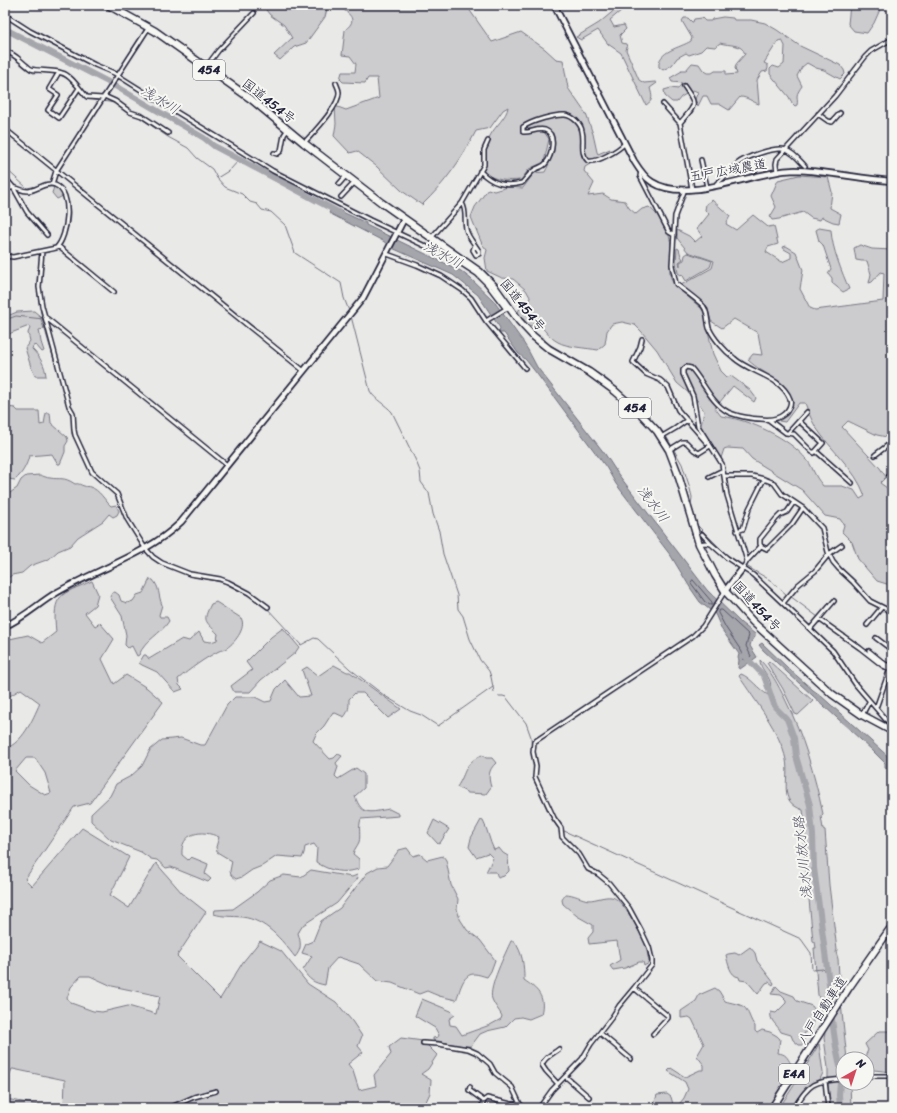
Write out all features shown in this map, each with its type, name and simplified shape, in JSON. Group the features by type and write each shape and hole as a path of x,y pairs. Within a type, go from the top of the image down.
{"highway":[{"name":"国道454号","path":"108,5 149,27 252,99 346,176 487,279 506,309 532,336 556,354 589,372 615,391 642,415 661,437 669,450 677,471 699,544 725,591 753,622 832,694 862,715 892,731"},
{"name":"八戸自動車道","path":"774,1108 849,990 892,926"},
{"name":"八戸自動車道","path":"849,990 892,930"}],"street":[{"name":"五戸広域農道","path":"554,5 634,161 640,171 651,181 659,185 675,189 692,189 794,170 868,179 892,180"},
{"path":"206,67 218,51 254,13"},
{"path":"6,17 117,76 273,170 370,220 465,266 487,284 506,309 488,320"},
{"path":"52,184 56,171 149,27"},
{"path":"778,172 776,164 777,159 835,96 865,57 871,51 892,39"},
{"path":"5,51 18,57 35,70 48,70 59,72 68,76 87,97 104,96 115,101 130,112 142,116 168,133"},
{"path":"59,72 49,89 58,95 48,110 58,118 79,88"},
{"path":"304,143 329,115 339,96 339,90 336,84"},
{"path":"680,123 693,109 695,104 694,100 684,86"},
{"path":"663,104 680,123 692,189"},
{"path":"818,114 832,122 840,113"},
{"path":"480,171 487,179 499,184 522,183 532,171 547,162 553,141 549,132 544,130 523,132 523,127 537,121 555,117 566,115 572,118 580,126 583,132 583,152 588,161 595,161 602,158 622,147 625,143"},
{"path":"5,129 304,372"},
{"path":"274,153 277,154 281,151 284,135 288,129"},
{"path":"431,238 462,203 484,165 484,150 488,141"},
{"path":"717,183 724,179 736,164 743,159 772,150 786,149 805,166"},
{"path":"701,160 707,187"},
{"path":"640,171 640,176 669,232 674,235"},
{"path":"339,184 346,176"},
{"path":"5,182 8,182 13,187 27,212 47,235"},
{"path":"341,197 355,182"},
{"path":"5,191 13,187 27,191 52,184 62,191 67,206 67,222 62,241 58,246 52,250 13,257 5,256"},
{"path":"685,189 675,216 672,265 676,284 704,307 710,328 715,337 729,354 749,368 775,381 786,392 791,400 790,407 786,413 775,419 752,419 728,412 712,396 691,368 686,367 683,370 683,374 693,396 698,426 722,464 727,495 747,561"},
{"path":"462,203 466,212 466,229 475,245"},
{"path":"5,626 22,617 56,593 145,548 163,537 181,522 363,298 404,219"},
{"path":"58,246 114,292"},
{"path":"42,251 39,287 44,316 69,406 73,414 75,435 92,472 117,494 127,519 145,548 153,557 162,563 196,575 220,579 228,582 249,593 268,607"},
{"path":"388,252 452,282 471,298 496,333 525,368"},
{"path":"44,316 227,465"},
{"path":"642,339 633,362 646,374 660,380 668,387 676,408 711,447"},
{"path":"788,433 807,412"},
{"path":"661,437 687,420"},
{"path":"768,420 786,433 794,434 814,453 817,452 852,483"},
{"path":"799,421 823,443 814,453"},
{"path":"669,450 682,442 686,442 699,453 711,447"},
{"path":"875,455 892,442"},
{"path":"709,477 723,470"},
{"path":"724,476 745,476 764,479 774,483 782,494 803,508 822,528 829,554 839,569 870,601 892,612"},
{"path":"737,531 743,529 749,509 764,479"},
{"path":"761,546 760,539 776,519 780,515 787,512 794,502"},
{"path":"761,546 768,548 770,547 777,537 792,524 803,508"},
{"path":"702,534 727,558 752,575 832,651 856,685 886,720"},
{"path":"699,544 711,544"},
{"path":"782,603 829,554 842,545"},
{"path":"539,1108 549,1094 582,1059 591,1044 619,1006 652,965 652,960 645,939 629,908 609,883 598,874 588,869 579,854 562,837 561,828 554,818 535,777 536,766 533,752 534,742 693,636 706,621 725,591 747,561 761,546"},
{"path":"810,629 834,601"},
{"path":"888,610 892,603"},
{"path":"867,625 882,607"},
{"path":"819,619 864,650 883,666 891,667"},
{"path":"876,638 892,650"},
{"path":"869,650 885,664 891,667"},
{"path":"876,708 891,667"},
{"path":"862,715 870,702"},
{"path":"634,988 668,1016 668,1018 652,1034"},
{"path":"600,1033 631,1059"},
{"path":"423,1044 438,1044 468,1049 477,1053 490,1064 494,1073 512,1087 520,1104 525,1108"},
{"path":"558,1084 546,1071 542,1064 559,1049"},
{"path":"875,1076 892,1076"},
{"path":"566,1077 589,1097"},
{"path":"794,1108 797,1106 809,1087 825,1081 835,1080"},
{"path":"825,1081 828,1108"},
{"path":"470,1087 469,1090 484,1101"},
{"path":"169,1108 194,1097 216,1091"},
{"path":"481,1108 487,1098 511,1104 520,1104"}],"shaded area":[{"path":"262,5 328,5 325,17 306,43 294,47 280,60 274,55 292,38 284,25 270,15"},
{"path":"339,5 466,5 492,42 521,32 556,59 563,60 568,88 586,114 598,154 610,149 608,153 585,167 584,171 594,183 588,196 603,194 611,199 625,201 629,208 636,214 642,209 649,207 657,215 664,225 671,242 670,275 674,285 704,312 713,354 721,371 727,377 731,376 750,390 756,398 754,402 733,386 715,408 721,416 744,421 779,437 790,444 807,460 823,486 842,486 854,490 860,499 865,496 861,486 849,468 821,435 811,418 805,403 799,403 785,422 779,421 788,415 793,403 785,388 780,383 748,360 753,354 762,355 758,333 734,319 722,328 711,321 707,306 681,285 712,268 714,261 688,252 677,238 677,230 689,236 695,242 702,236 697,229 709,214 705,210 706,204 712,200 730,216 726,224 736,230 753,215 768,227 774,226 778,244 768,247 766,252 782,262 791,258 791,253 783,247 786,246 796,252 803,270 800,289 810,308 815,310 883,301 884,273 881,272 872,282 869,283 871,274 867,261 856,260 854,248 860,245 872,249 892,250 892,438 877,435 848,421 842,427 880,468 886,477 880,483 887,488 892,489 892,584 890,585 877,581 858,559 852,542 842,532 844,525 840,519 825,516 802,490 752,459 743,449 724,449 721,458 701,426 704,411 697,400 677,383 657,350 635,325 622,322 612,324 607,331 605,344 598,350 562,344 549,336 538,322 531,326 528,325 518,312 520,308 528,307 530,297 526,290 513,279 502,278 487,271 485,258 487,250 482,244 471,217 475,207 488,189 494,191 508,187 523,188 534,173 545,172 554,151 554,138 551,133 545,129 536,127 532,130 544,132 549,139 544,162 529,169 521,180 502,180 493,178 483,173 488,140 492,132 503,118 508,107 503,110 490,128 476,131 452,170 422,205 402,191 376,166 357,151 350,153 334,136 336,124 335,106 346,110 379,98 377,78 368,78 365,83 343,82 340,79 342,72 355,72 356,64 350,56 342,55 345,30 352,22 352,19 351,16"},
{"path":"850,5 882,5 874,23 867,33 854,31 848,24"},
{"path":"617,8 622,10 610,20 614,27 624,25 626,29 620,35 622,43 626,44 626,50 639,80 644,83 657,83 650,88 652,96 649,103 646,105 621,53 608,44 598,30 581,40 576,37 599,23"},
{"path":"723,17 733,18 734,20 751,20 765,23 800,46 840,65 845,74 840,79 807,63 802,67 797,76 802,86 797,96 797,105 795,106 770,74 770,69 773,66 779,68 784,64 785,46 782,40 778,41 764,63 768,65 767,71 762,72 757,80 759,104 740,97 729,110 719,104 711,104 707,96 703,96 698,106 695,99 698,92 693,90 681,97 677,102 672,102 665,96 664,90 671,88 678,89 682,83 672,82 670,78 682,71 681,70 686,70 692,63 699,64 703,70 708,73 715,71 726,71 726,75 737,74 735,68 737,63 745,54 743,50 738,46 720,43 715,47 706,46 701,51 689,55 686,53 677,58 672,65 663,70 659,67 659,62 665,54 691,41 692,38 682,21 684,18 688,18 693,22 694,19 702,18 705,21 711,21 712,19"},
{"path":"799,175 828,177 832,192 830,208 841,214 839,223 822,217 820,220 811,218 803,212 772,220 770,217 776,207 771,196 778,180"},
{"path":"54,187 60,190 63,196 57,199 52,193"},
{"path":"819,228 831,230 835,253 849,289 843,292 832,283 832,278 828,273 831,269 823,245 819,241 816,230"},
{"path":"677,248 679,249 683,259 679,262 680,266 680,262 684,260 685,255 688,253 712,261 710,267 686,281 682,274 681,275 678,273 676,262"},
{"path":"34,311 40,316 44,329 39,330 44,351 42,352 36,345 33,346 32,349 42,361 46,376 35,376 31,367 25,348 30,341 28,333 30,328 29,326 11,333 5,339 5,317 17,312"},
{"path":"7,407 15,408 18,411 39,411 40,425 44,424 46,413 50,413 51,423 67,437 68,441 60,464 58,464 52,454 29,456 24,469 15,480 5,477 5,416"},
{"path":"40,475 49,478 65,479 75,484 93,488 111,506 116,505 119,511 117,515 113,517 109,514 103,521 78,537 70,546 58,551 49,559 30,566 22,573 12,575 8,578 10,584 5,587 5,495 17,488 21,480 26,476"},
{"path":"150,579 153,580 157,586 162,605 159,615 160,617 167,617 169,621 162,630 145,645 137,656 132,646 128,648 125,645 126,635 122,616 110,597 112,593 115,592 119,595 121,601 127,603 133,601 137,595 143,593"},
{"path":"92,581 98,594 95,605 85,613 95,626 100,623 114,639 102,659 114,684 126,675 147,688 163,702 90,803 74,807 25,879 32,886 82,828 129,857 110,895 129,908 156,863 182,893 206,912 177,956 220,999 243,962 260,941 281,951 308,984 336,1002 362,1036 358,1046 363,1052 348,1064 353,1071 359,1090 376,1086 374,1075 391,1054 389,1047 401,1038 423,1041 437,1055 428,1069 421,1074 431,1080 430,1093 423,1108 64,1108 65,1080 12,1069 6,1083 6,1099 55,1108 5,1108 5,749 11,746 22,736 30,724 40,703 21,689 5,699 5,640 28,635 42,643 56,632 55,610 60,597 72,589","holes":["26,758 35,758 45,773 51,793 45,795 29,785 15,771","81,976 90,976 112,986 160,996 156,1014 128,1006 102,1012 93,1011 71,1003 67,998 71,987"]},
{"path":"216,602 241,618 241,631 236,640 229,647 203,660 178,679 179,685 183,689 175,692 157,672 139,663 144,655 146,655 149,659 182,639 189,641 199,632 204,641 211,642 217,640 218,634 206,620 206,614 211,604"},
{"path":"283,628 299,647 295,653 261,680 250,692 234,692 231,686 252,670 246,662 271,637"},
{"path":"760,660 777,683 798,727 812,770 823,814 821,816 823,829 825,830 829,885 838,959 846,1051 835,1051 835,1091 850,1091 851,1108 831,1108 824,1038 825,1034 821,1018 821,1003 818,995 814,948 816,948 815,942 813,941 801,817 804,818 803,810 795,806 787,796 786,760 783,749 773,727 739,676 741,674 751,680 768,695 771,684"},
{"path":"769,661 813,701 798,715 795,714 783,689 767,663"},
{"path":"334,665 347,672 350,672 401,709 388,718 363,693 355,693 349,699 347,713 344,717 333,712 324,726 316,734 313,741 330,759 334,758 338,754 342,756 336,763 338,767 335,776 338,779 356,768 364,774 364,788 355,796 358,803 364,810 372,812 389,809 399,814 399,816 361,819 359,842 353,854 359,859 359,869 353,871 336,871 326,868 316,862 317,848 314,844 305,847 302,858 277,856 262,866 236,879 231,875 230,871 232,861 217,852 216,847 219,837 206,833 193,834 185,841 182,847 182,855 188,860 191,857 208,864 205,874 211,879 208,882 171,867 166,868 157,860 151,859 141,852 111,840 91,821 91,814 110,796 116,784 131,776 142,766 150,750 162,740 181,738 200,745 205,745 227,705 235,697 255,697 265,702 271,701 276,689 285,680 299,697 311,696 302,670 307,667 318,676"},
{"path":"482,755 486,758 492,758 496,763 490,771 489,780 491,787 486,794 468,793 457,787 468,765"},
{"path":"434,820 449,829 438,844 428,833"},
{"path":"481,820 485,824 494,850 499,848 508,856 509,871 504,876 498,878 496,872 486,872 493,858 488,853 476,857 469,847 471,838"},
{"path":"407,848 413,856 420,854 427,860 443,856 446,860 451,885 458,899 457,909 460,919 467,930 480,940 495,960 487,977 474,974 467,977 462,984 456,1000 439,996 427,991 419,994 392,983 377,981 359,964 338,957 328,968 325,985 312,980 303,970 312,956 302,953 306,944 313,941 321,921 340,908 367,873 378,867 387,866 399,850"},
{"path":"311,870 352,877 357,875 358,878 337,903 303,925 298,933 300,946 295,957 278,937 266,926 251,919 214,914 215,910 233,909 257,892 270,880 284,875 301,877"},
{"path":"565,894 589,900 611,897 620,903 626,909 640,932 646,946 649,963 644,966 643,962 639,962 625,968 613,970 610,966 620,960 617,941 589,944 588,938 593,932 593,925 577,916 563,904 562,900"},
{"path":"511,941 514,941 521,955 524,980 536,990 541,998 541,1014 529,1019 521,1017 514,1018 505,1027 480,1034 471,1046 433,1040 433,1038 438,1037 439,1035 435,1028 415,1016 422,999 451,1011 455,1015 449,1019 450,1025 456,1026 462,1035 490,1025 501,1019 502,1016 492,999 491,994 498,970"},
{"path":"750,947 755,953 757,961 774,983 773,985 769,982 766,983 758,994 747,981 740,980 739,977 731,972 726,955 735,953 739,955"},
{"path":"776,986 781,991 794,996 797,1001 812,1006 815,1010 812,1027 805,1032 803,1045 799,1045 793,1040 791,1035 781,1032 771,1018 771,1012 776,1013 786,1003 786,1000 781,995 771,994"},
{"path":"715,988 719,991 725,1001 740,1005 746,1009 757,1033 762,1030 770,1032 780,1039 778,1053 786,1056 791,1064 789,1075 768,1108 676,1108 684,1098 688,1089 685,1082 668,1071 671,1068 685,1077 700,1070 704,1070 704,1065 697,1056 704,1044 692,1019 689,1017 681,1018 681,1011 696,1001 699,995"},
{"path":"879,1031 892,1031 892,1072 875,1070 875,1051 868,1051 865,1044"},
{"path":"819,1044 823,1073 820,1079 807,1087 791,1108 779,1108 799,1078"},
{"path":"667,1094 671,1097 674,1108 653,1108 657,1095"}],"water":[{"path":"332,207 461,271 493,300 523,341 537,367 605,454 618,474 707,590 741,623 755,634 750,646 757,657 740,669 738,668 739,654 722,630 715,614 700,602 671,556 616,484 606,467 537,374 526,360 518,353 504,333 499,333 500,328 478,295 453,275 392,248 383,241 329,213"},
{"path":"762,643 789,669 892,760 892,772 885,767 885,763 873,751 763,650 759,645"}],"waterway":[{"name":"浅水川","path":"5,29 110,83 204,138 214,146 338,212"},
{"path":"5,53 16,58 33,73 49,72 56,74"},
{"path":"59,75 67,78 86,99 114,103 129,114 139,117 168,137 188,148 197,158 212,169 217,178 230,170 239,160"},
{"path":"5,168 27,188 42,185"},
{"path":"217,178 225,187 242,194 250,202 257,204 262,210 271,212 285,225 295,253 341,283 344,298 349,311"},
{"path":"43,253 50,252 61,246 64,241 70,218 66,194 55,182"},
{"path":"5,258 22,257"},
{"path":"40,257 37,282 38,297 46,333 60,379"},
{"path":"5,320 16,316 43,319"},
{"path":"351,316 370,391 392,412 416,461 420,471 421,482 429,493 433,514 439,531 443,554 457,595 458,609 463,616 470,639 480,660 489,671 494,692 498,696 506,697 526,723 531,737 532,756"},
{"path":"542,336 547,343 604,377 644,411 664,433"},
{"path":"63,390 67,407 72,417"},
{"path":"72,420 72,434 91,473 104,485"},
{"path":"666,436 682,464 692,497 691,506 697,525 726,554 743,565"},
{"path":"112,492 117,497"},
{"path":"121,508 126,519"},
{"path":"145,551 150,556"},
{"path":"154,559 161,565 179,571"},
{"path":"746,566 770,580 787,595"},
{"path":"190,575 224,583 254,598"},
{"path":"790,596 818,617"},
{"path":"266,607 301,645 314,638 318,639 350,669 385,696 438,726 493,687"},
{"path":"821,618 867,651"},
{"name":"浅水川放水路","path":"745,656 764,676 775,707 787,719 794,738 796,756 810,805 814,868 830,991 830,1006 841,1071 839,1095 840,1108"},
{"path":"533,761 534,781 552,820 559,829"},
{"path":"562,830 801,939 811,953 812,970 823,969 828,974"}]}
